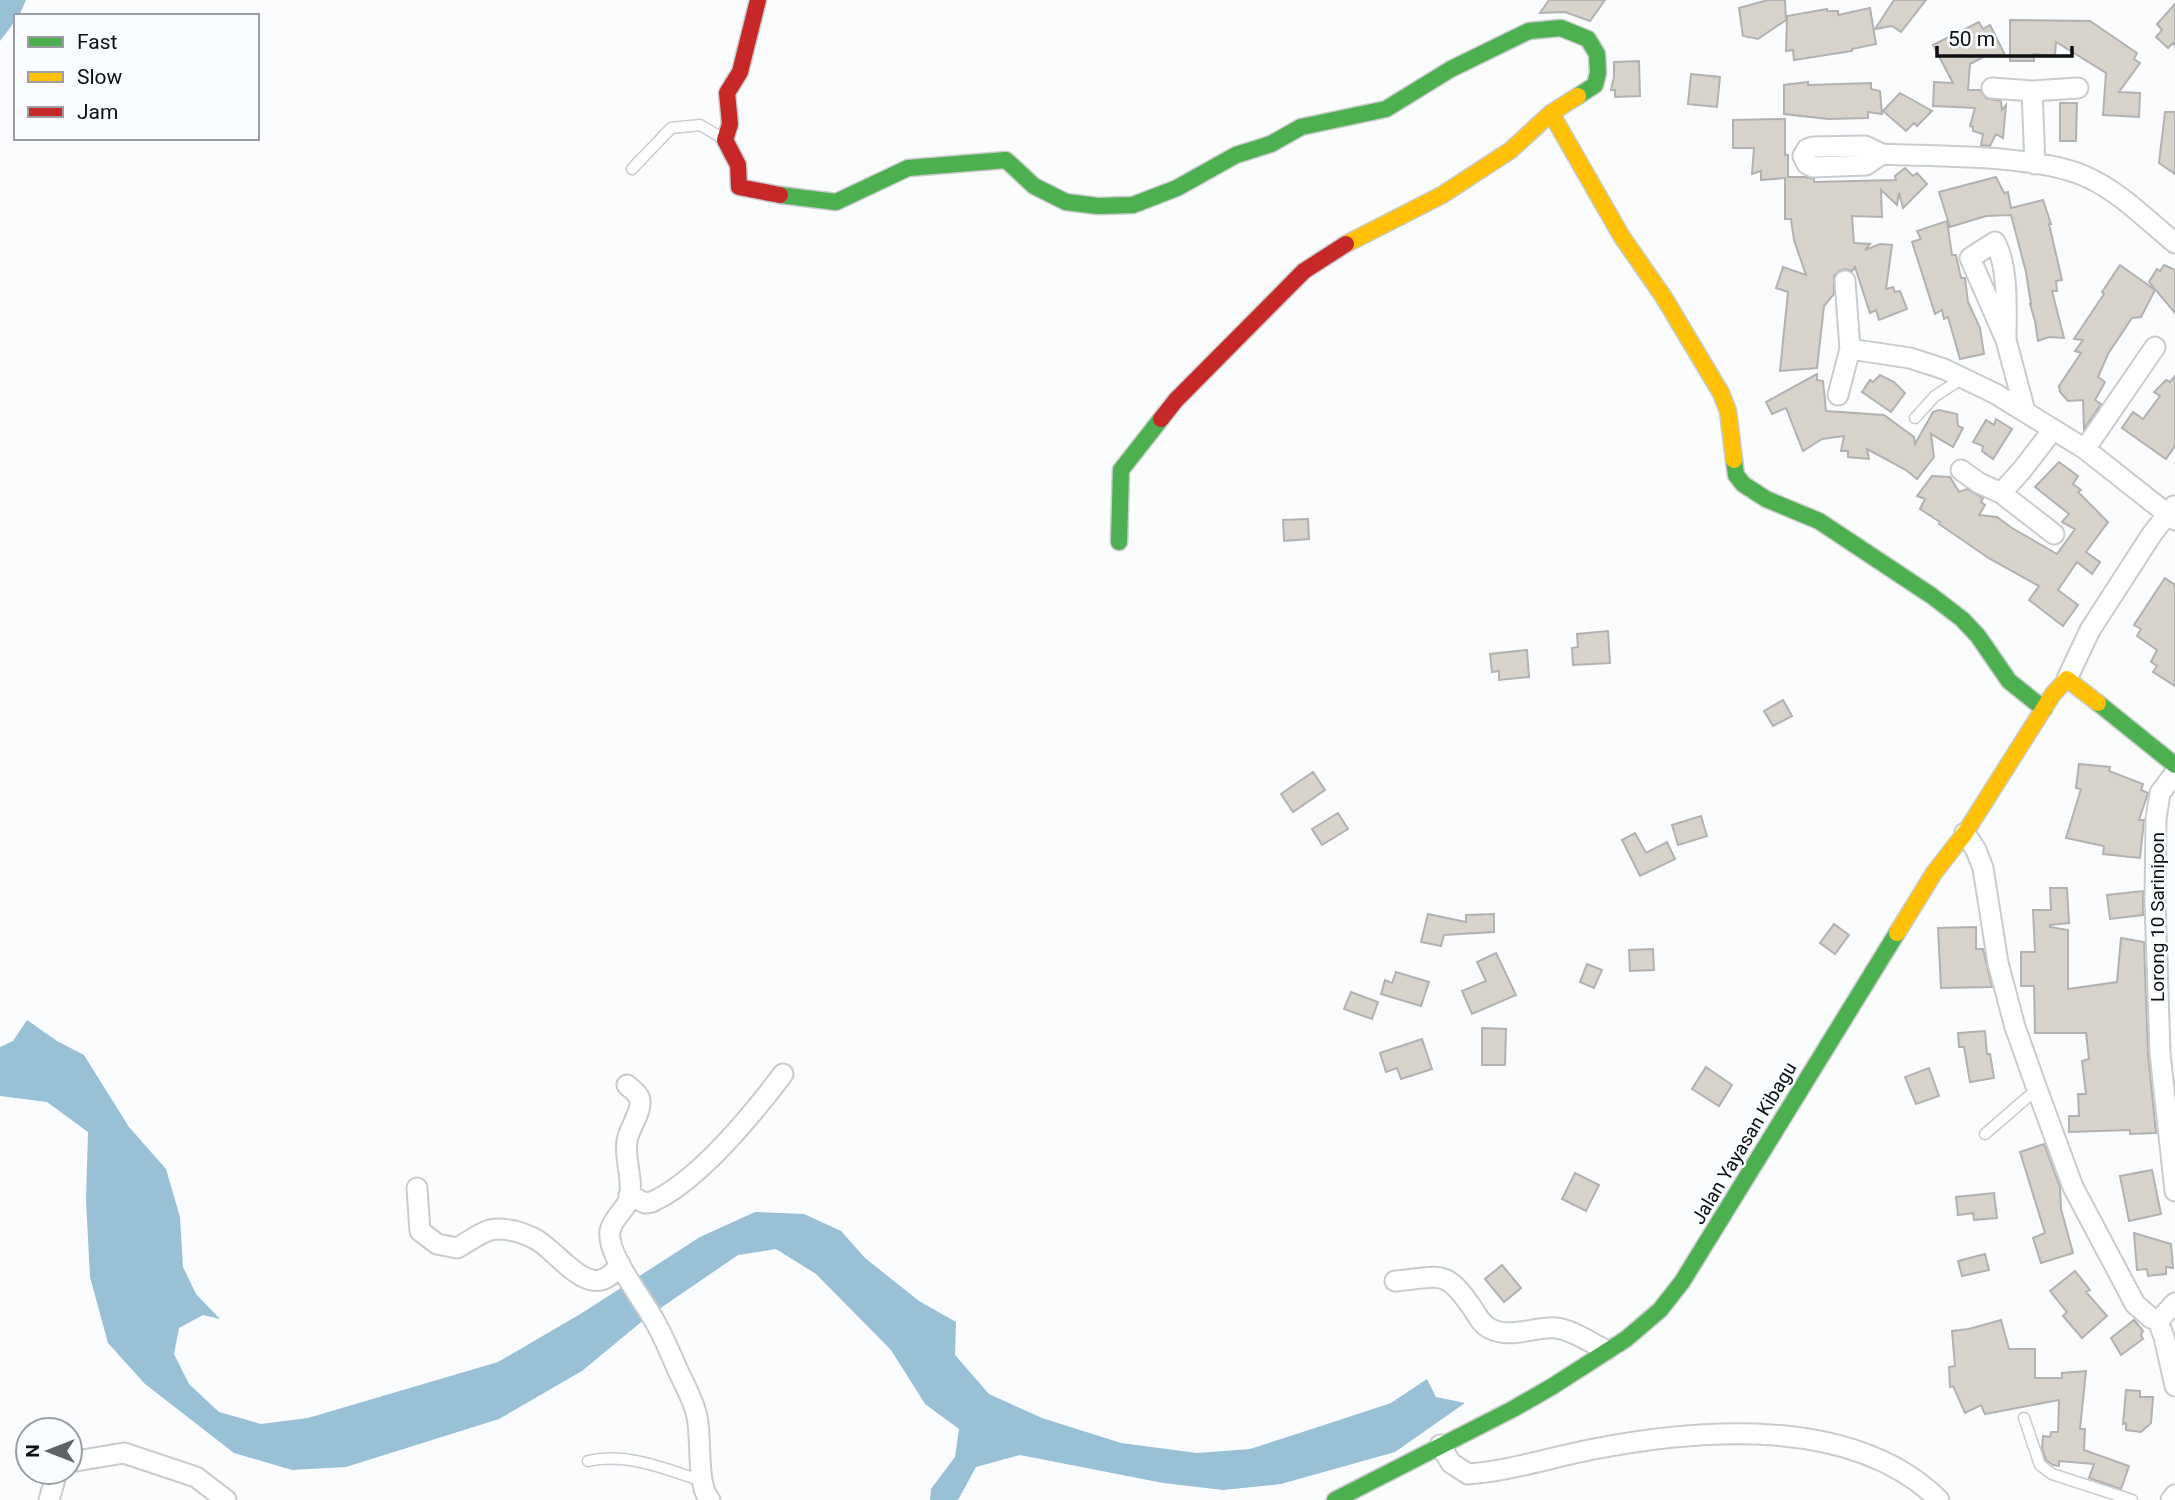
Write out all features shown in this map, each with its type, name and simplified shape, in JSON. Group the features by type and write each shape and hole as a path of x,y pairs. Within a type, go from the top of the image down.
{"street":[{"path":"758,0 740,72 727,93 730,124 725,139 738,165 739,187 836,202 908,168 1006,160 1034,186 1066,202 1098,206 1133,205 1177,188 1236,155 1271,144 1301,127 1386,109 1451,69 1529,31 1561,28 1588,39 1597,54 1598,73 1595,85 1551,113 1511,150 1465,181 1357,237 1304,271 1176,400 1121,470 1119,542"},
{"path":"1992,88 2032,92 2078,88"},
{"path":"2032,92 2035,164"},
{"path":"1551,113 1622,237 1663,296 1721,393 1728,411 1736,475 1743,484 1766,499 1819,521 1932,596 1978,636 2009,681 2044,709"},
{"path":"1882,155 2035,164 2078,173 2100,183 2175,243"},
{"path":"1838,395 1850,349 1845,281"},
{"path":"2006,340 2025,411"},
{"path":"2085,449 2155,347"},
{"path":"1850,349 1910,358 1964,378 2025,411 2052,431 2085,449 2173,513 2146,543 2090,630 2067,678 2175,765"},
{"path":"2001,493 2052,431"},
{"path":"1961,470 1979,483 2001,493 2054,534"},
{"name":"Jalan Yayasan Kibagu","path":"1335,1500 1513,1409 1626,1339 1653,1317 1682,1282 1768,1147 1934,873 1965,833 2044,709 2067,678"},
{"name":"Lorong 10 Sarinipon","path":"2175,773 2160,793 2156,818 2155,901 2159,1041 2175,1191"},
{"path":"1965,833 1983,868 1998,963 2015,1027 2073,1186 2135,1304 2158,1321 2175,1386"},
{"path":"629,1195 645,1203 652,1202 691,1175 762,1102 783,1074"},
{"path":"627,1085 638,1095 640,1104 627,1139 629,1195 625,1208 614,1219 610,1241 654,1319 696,1413 701,1437 703,1481 706,1496 710,1500"},
{"path":"417,1188 421,1231 437,1244 457,1248 488,1230 497,1229 523,1233 538,1241 577,1274 590,1280 603,1280 624,1270"},
{"path":"1395,1282 1441,1277 1458,1287 1483,1324 1492,1330 1515,1332 1556,1328 1606,1350"},
{"path":"2158,1321 2175,1303"},
{"path":"1440,1445 1451,1463 1468,1474 1594,1449 1693,1436 1748,1433 1793,1436 1854,1450 1919,1482 1939,1500"},
{"path":"84,1460 124,1453 196,1477 226,1500"},
{"path":"2171,1500 2175,1495"}],"lane":[{"path":"632,169 671,128 700,125 725,139"},
{"path":"1915,418 1935,396 1964,378"},
{"path":"1985,1134 2037,1089"},
{"path":"2024,1418 2040,1465 2052,1474 2132,1500"},
{"path":"588,1461 612,1459 653,1464 703,1481"}],"water":[{"path":"0,0 26,0 20,14 14,14 14,23 0,41"},
{"path":"27,1020 57,1041 84,1055 129,1127 166,1169 180,1217 183,1267 196,1294 220,1319 203,1315 179,1328 174,1354 189,1384 219,1412 261,1424 308,1418 498,1362 582,1313 700,1237 755,1212 804,1214 841,1231 865,1258 919,1301 956,1322 955,1355 989,1394 1042,1418 1121,1443 1197,1453 1250,1449 1391,1403 1427,1379 1436,1397 1465,1403 1395,1452 1281,1484 1223,1490 1163,1483 1020,1455 976,1467 958,1500 930,1500 931,1489 955,1457 959,1429 925,1404 891,1350 816,1274 776,1249 738,1255 646,1318 582,1371 499,1419 346,1467 292,1470 234,1453 145,1384 108,1343 90,1277 86,1200 88,1132 47,1102 0,1096 0,1047 13,1041"}],"building":[{"path":"1549,0 1605,0 1590,21 1565,12 1540,13"},
{"path":"1768,0 1785,0 1786,20 1758,39 1743,36 1739,8"},
{"path":"1894,0 1926,0 1901,32 1892,26 1875,29"},
{"path":"2175,4 2175,46 2173,43 2168,48 2156,37 2162,30 2157,24"},
{"path":"1870,8 1876,44 1852,51 1794,60 1793,50 1786,51 1787,16 1827,9 1838,11 1838,15"},
{"path":"2010,20 2090,21 2137,53 2134,59 2140,63 2119,92 2140,93 2139,117 2103,115 2106,73 2056,42 2055,56 2034,54 2034,61 2010,61"},
{"path":"1979,22 1983,29 1990,25 2005,55 1987,55 1970,64 1968,90 1980,90 1986,98 2001,101 2002,110 2006,105 2003,138 1996,134 1990,146 1981,145 1983,134 1973,131 1970,126 1975,108 1933,106 1934,82 1953,83 1933,45"},
{"path":"1639,61 1640,96 1615,97 1615,90 1611,90 1614,62"},
{"path":"1691,74 1720,77 1717,107 1688,104"},
{"path":"1808,82 1808,85 1871,83 1871,89 1880,91 1882,114 1868,112 1868,118 1828,119 1784,114 1784,85"},
{"path":"1900,93 1932,111 1917,126 1914,123 1906,131 1883,111"},
{"path":"2060,103 2077,103 2076,141 2060,141"},
{"path":"2165,112 2175,112 2175,174 2159,163"},
{"path":"1785,119 1788,177 1805,177 1814,179 1814,182 1896,180 1895,176 1905,168 1913,176 1917,173 1927,184 1903,208 1899,193 1897,205 1881,190 1882,217 1852,216 1854,243 1870,244 1865,250 1880,244 1892,245 1886,289 1893,287 1895,292 1900,291 1907,309 1879,320 1876,310 1870,313 1855,267 1852,271 1839,271 1834,276 1834,294 1824,306 1817,368 1780,371 1788,292 1776,288 1783,267 1806,275 1794,240 1791,219 1785,219 1785,178 1761,180 1761,171 1752,174 1754,148 1733,148 1733,120"},
{"path":"1996,177 2004,193 2008,192 2011,208 2043,200 2051,224 2062,280 2056,281 2057,291 2052,291 2064,338 2049,337 2038,341 2026,272 2011,215 1986,216 1950,227 1939,192"},
{"path":"1947,221 1952,255 1956,255 1961,278 1965,278 1968,302 1980,328 1984,354 1960,359 1948,317 1944,319 1942,310 1935,314 1912,242 1921,239 1917,231"},
{"path":"2120,265 2155,290 2141,317 2132,318 2108,354 2098,377 2105,382 2095,400 2101,404 2084,429 2083,400 2068,401 2060,392 2059,386 2081,353 2075,351 2083,340 2074,339"},
{"path":"2164,265 2175,270 2175,313 2149,282 2157,269 2160,271"},
{"path":"1817,374 1817,380 1823,381 1826,411 1884,415 1914,437 1915,444 1933,412 1939,410 1957,414 1958,426 1963,428 1953,447 1931,434 1934,457 1917,479 1867,449 1869,459 1848,457 1848,451 1841,451 1844,436 1822,439 1803,451 1786,408 1772,414 1766,402"},
{"path":"1880,375 1894,382 1905,393 1891,412 1862,392 1870,380 1873,382"},
{"path":"2175,376 2175,446 2166,459 2122,428 2133,412 2143,419 2160,396 2154,392 2166,380 2170,382"},
{"path":"1996,419 2012,429 1993,459 1982,451 1983,446 1973,442 1986,420 1994,425"},
{"path":"2059,462 2078,476 2073,484 2081,490 2078,492 2108,522 2086,552 2100,562 2092,574 2077,562 2058,590 2078,605 2063,626 2029,600 2039,586 1990,559 1939,524 1940,522 1920,509 1925,499 1917,496 1932,476 1950,477 1959,492 1967,489 1983,498 1981,502 1985,505 1979,515 1997,517 2057,554 2075,529 2062,522 2069,514 2035,487"},
{"path":"1308,519 1309,539 1284,541 1283,520"},
{"path":"2165,578 2175,585 2175,686 2153,672 2157,666 2151,662 2157,650 2137,636 2141,629 2134,625"},
{"path":"1608,631 1610,663 1573,665 1572,648 1578,647 1577,634"},
{"path":"1527,650 1529,677 1499,680 1499,671 1492,672 1490,654"},
{"path":"1783,700 1792,716 1773,726 1764,711"},
{"path":"2079,764 2110,767 2109,771 2143,784 2141,790 2148,793 2139,820 2144,820 2140,858 2103,854 2104,846 2066,838 2081,789 2076,788"},
{"path":"1313,772 1325,790 1293,812 1281,794"},
{"path":"1338,813 1348,829 1322,845 1312,829"},
{"path":"1701,816 1707,836 1678,845 1672,825"},
{"path":"1635,833 1646,853 1667,842 1675,859 1640,876 1622,840"},
{"path":"2050,888 2067,888 2069,923 2050,927 2068,930 2068,989 2117,982 2121,938 2144,942 2148,1054 2156,1133 2130,1134 2130,1130 2069,1132 2069,1116 2079,1116 2078,1094 2086,1094 2082,1061 2089,1059 2086,1033 2035,1033 2034,986 2021,986 2021,952 2035,952 2033,910 2051,910"},
{"path":"2143,891 2143,915 2110,919 2107,895"},
{"path":"1428,914 1466,922 1466,915 1494,914 1494,932 1444,935 1441,946 1421,942"},
{"path":"1834,924 1849,935 1835,954 1820,943"},
{"path":"1976,927 1976,949 1983,949 1992,987 1941,988 1938,928"},
{"path":"1653,949 1654,970 1630,971 1629,950"},
{"path":"1496,953 1516,995 1472,1014 1462,991 1486,981 1477,962"},
{"path":"1587,964 1602,970 1594,988 1580,982"},
{"path":"1396,972 1429,982 1421,1006 1381,994 1385,980 1392,983"},
{"path":"1351,992 1378,1002 1372,1019 1344,1009"},
{"path":"1482,1028 1506,1029 1505,1065 1482,1065"},
{"path":"1985,1031 1987,1054 1990,1054 1994,1078 1970,1082 1964,1047 1959,1047 1958,1033"},
{"path":"1422,1039 1432,1069 1401,1079 1397,1068 1386,1072 1380,1053"},
{"path":"1706,1067 1732,1085 1719,1106 1692,1089"},
{"path":"1929,1068 1939,1096 1916,1104 1905,1077"},
{"path":"2044,1144 2060,1187 2061,1209 2073,1253 2041,1263 2033,1238 2045,1233 2020,1152"},
{"path":"2152,1170 2161,1214 2129,1221 2120,1176"},
{"path":"1575,1173 1599,1185 1586,1211 1562,1199"},
{"path":"1994,1193 1997,1218 1974,1220 1973,1213 1958,1215 1956,1197"},
{"path":"2134,1233 2171,1244 2173,1268 2166,1267 2166,1274 2148,1276 2147,1269 2137,1270"},
{"path":"1985,1254 1989,1270 1962,1276 1958,1261"},
{"path":"1502,1265 1521,1288 1504,1302 1485,1279"},
{"path":"2075,1271 2090,1290 2086,1292 2107,1316 2082,1338 2063,1316 2067,1312 2050,1291"},
{"path":"2001,1320 2009,1349 2035,1349 2035,1378 2062,1378 2062,1373 2086,1371 2080,1429 2085,1429 2084,1450 2129,1466 2121,1489 2089,1478 2094,1464 2059,1461 2059,1466 2046,1460 2042,1448 2043,1436 2050,1437 2051,1432 2058,1432 2059,1400 1985,1414 1981,1405 1965,1413 1953,1386 1950,1387 1949,1367 1955,1366 1952,1331"},
{"path":"2134,1320 2143,1331 2143,1339 2121,1355 2111,1338"},
{"path":"2126,1390 2140,1391 2140,1397 2153,1397 2151,1423 2141,1432 2126,1430 2126,1423 2123,1424"}],"traffic: fast":[{"path":"780,195 836,202 908,168 1006,160 1034,186 1066,202 1098,206 1133,205 1177,188 1236,155 1271,144 1301,127 1386,109 1451,69 1529,31 1561,28 1588,39 1597,54 1598,73 1595,85 1578,96"},
{"path":"1119,542 1121,470 1161,419"},
{"path":"1734,460 1736,475 1743,484 1766,499 1819,521 1962,619 1978,636 2009,681 2044,709"},
{"path":"2098,703 2175,765"},
{"path":"1335,1500 1553,1386 1626,1339 1660,1310 1682,1282 1897,933"}],"traffic: slow":[{"path":"1346,244 1442,195 1511,150 1551,113 1578,96"},
{"path":"1551,113 1622,237 1663,296 1721,393 1728,411 1734,460"},
{"path":"1897,933 1934,873 1965,833 2053,694 2067,679 2098,703"}],"traffic: jam":[{"path":"758,0 740,72 727,93 730,124 725,140 738,165 739,187 780,195"},
{"path":"1161,419 1176,400 1304,271 1346,244"}]}
